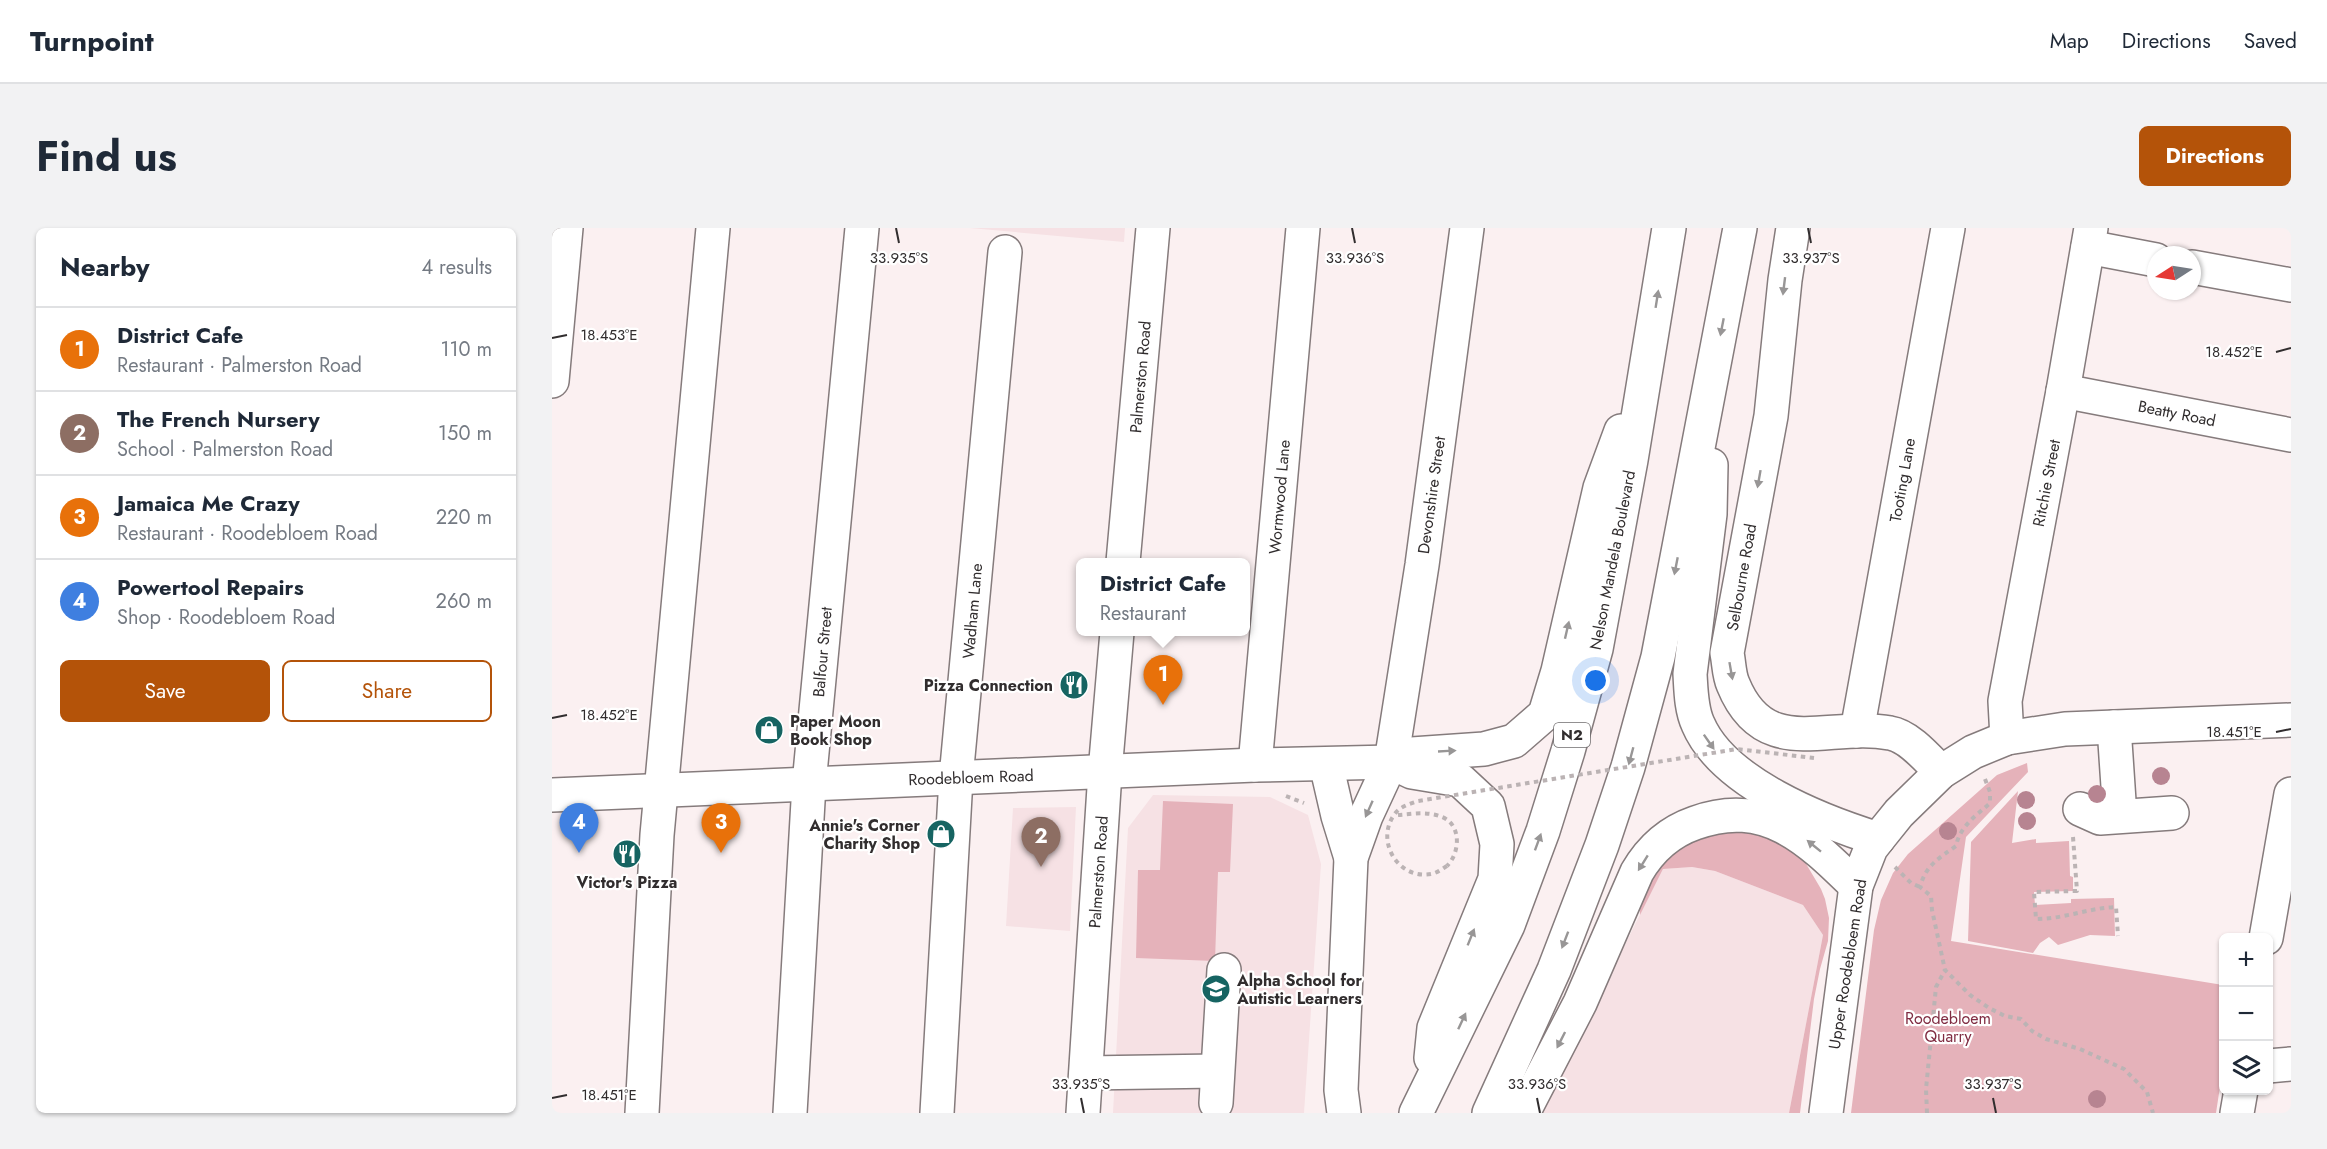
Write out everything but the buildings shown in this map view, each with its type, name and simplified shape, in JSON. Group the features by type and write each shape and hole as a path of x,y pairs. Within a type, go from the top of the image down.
{"main road":[{"path":"552,381 566,228"},
{"path":"642,1113 661,790 712,228"},
{"name":"Balfour Street","path":"790,1113 809,783 862,228"},
{"name":"Palmerston Road","path":"1124,558 1153,228"},
{"name":"Wormwood Lane","path":"1255,765 1303,228"},
{"name":"Devonshire Street","path":"1391,762 1422,565 1467,228"},
{"name":"Nelson Mandela Boulevard","path":"1422,1103 1508,925 1543,831 1568,751 1596,649 1631,460 1669,228"},
{"path":"1489,1113 1554,970 1602,845 1628,766 1658,657 1740,228"},
{"name":"Selbourne Road","path":"1793,228 1785,280 1771,416 1728,653 1733,684 1744,704 1760,724 1785,734 1857,731 1892,733 1918,748 1941,771"},
{"name":"Tooting Lane","path":"1857,731 1948,228"},
{"path":"2089,238 2147,257"},
{"name":"Ritchie Street","path":"1994,743 2005,701 2063,392 2089,238"},
{"name":"Wadham Lane","path":"937,1113 956,778 1005,252"},
{"path":"2201,269 2291,285"},
{"path":"1340,1106 1351,858 1366,816 1391,762 1412,753 1484,749 1514,741 1545,714 1558,671 1600,488 1648,356"},
{"path":"1713,374 1710,514 1690,674 1692,699 1698,724 1717,753 1760,788 1838,826 1878,839"},
{"name":"Beatty Road","path":"2063,392 2291,435"},
{"name":"Palmerston Road","path":"1083,1113 1105,772 1117,636"},
{"name":"Upper Roodebloem Road","path":"1826,1113 1856,886 1871,848 1899,813 1941,771 1994,743 2065,729 2291,720"},
{"path":"2076,823 2100,818 2144,815 2124,727"},
{"path":"1391,762 1412,772 1460,780 1488,806 1497,844 1495,879 1434,1029 1422,1103"},
{"name":"Roodebloem Road","path":"552,795 1255,765 1391,762"},
{"path":"1326,764 1351,858"},
{"path":"2267,933 2291,794"},
{"path":"1523,1113 1580,1003 1637,872 1646,857 1667,836 1691,824 1718,816 1760,817 1778,823 1808,841 1856,886"},
{"path":"1086,1073 1216,1087 1224,970"},
{"path":"2273,1066 2291,1064"},
{"path":"2237,1113 2240,1095"}],"path":[{"path":"1994,743 1985,779 1990,792 1990,803 1972,817 1958,838 1956,846 1924,873 1920,887 1931,896 1945,970 1970,995 1989,1008 2005,1016 2021,1019 2032,1031 2046,1039 2080,1048 2124,1069 2148,1092 2153,1113"},
{"path":"1386,815 1427,813 1444,817 1454,828 1458,842 1455,858 1448,866 1433,874 1419,875 1395,862 1386,839 1394,814 1404,806 1418,801 1737,749 1814,758"},
{"path":"1280,794 1313,807"},
{"path":"2076,823 2077,891 2034,892 2036,919 2056,919 2096,908 2116,907 2118,936"},
{"path":"1927,1113 1926,1089 1936,987 1945,970"}],"shaded area":[{"path":"970,228 1125,228 1124,242"},
{"name":"Alpha School for Autistic Learners","path":"1153,795 1270,797 1308,815 1321,864 1304,1113 1113,1113 1128,828"},
{"path":"1076,807 1070,931 1006,926 1013,808"},
{"path":"1692,867 1715,871 1803,905 1823,935 1789,1113 1540,1113 1663,869"}],"green space":[{"name":"Roodebloem Quarry","path":"2027,763 2028,772 1966,837 1951,941 2219,984 2219,1093 2216,1113 1851,1113 1874,930 1881,900 1893,873 1908,854 1997,775"},
{"path":"2018,791 2012,843 2036,839 2036,843 2069,841 2073,891 2034,892 2035,905 2071,903 2071,899 2114,898 2115,936 2090,935 2058,945 2049,937 2040,943 2033,953 1968,941 1971,842"},
{"path":"1163,801 1233,804 1230,872 1218,872 1215,961 1136,958 1138,870 1160,870"},
{"path":"1720,830 1768,834 1805,862 1825,899 1829,918 1828,941 1814,999 1800,1113 1789,1113 1823,935 1803,905 1715,871 1692,867 1663,869 1640,915 1640,905 1647,885 1665,859 1685,844"}],"place":[{"name":"Pizza Connection","path":"1074,685"},
{"name":"District Cafe","path":"1163,705"},
{"name":"Paper Moon Book Shop","path":"769,730"},
{"name":"Annie's Corner Charity Shop","path":"941,834"},
{"name":"Powertool Repairs","path":"579,853"},
{"name":"Jamaica Me Crazy","path":"721,853"},
{"name":"Victor's Pizza","path":"627,854"},
{"name":"The French Nursery","path":"1041,867"},
{"name":"Alpha School for Autistic Learners","path":"1216,989"}]}
